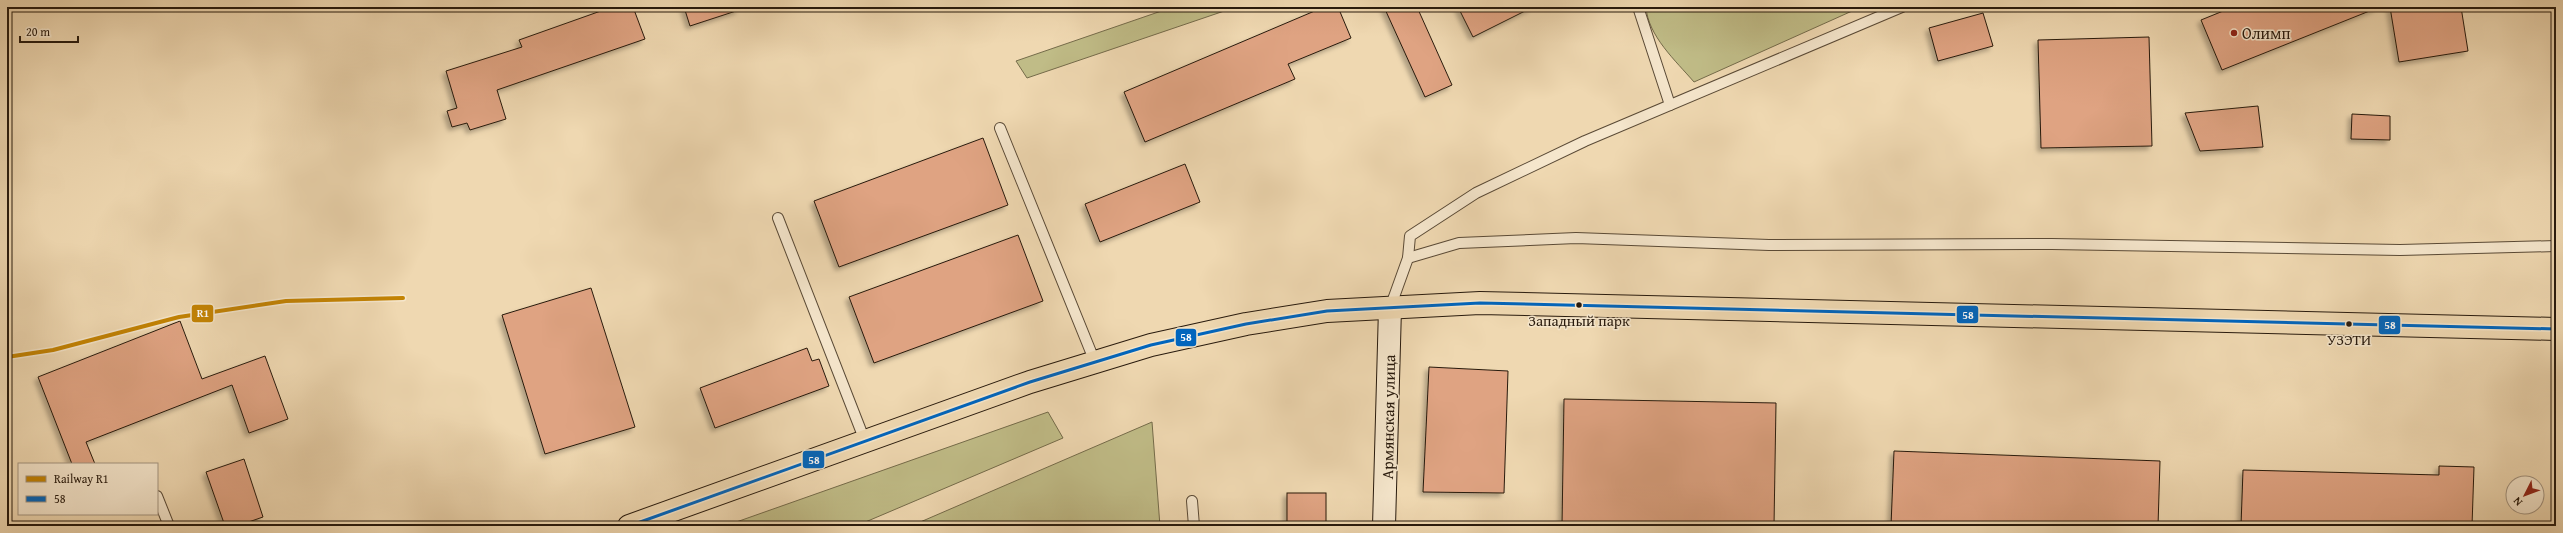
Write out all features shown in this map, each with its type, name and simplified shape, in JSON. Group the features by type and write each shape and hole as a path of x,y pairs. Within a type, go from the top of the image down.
{"main road":[{"path":"629,526 1030,382 1151,345 1246,324 1326,311 1488,304 2556,328"}],"street":[{"name":"Армянская улица","path":"1384,526 1390,308"}],"lane":[{"path":"1638,7 1670,106"},
{"path":"1390,308 1408,258 1410,236 1476,193 1585,141 1902,7"},
{"path":"1000,128 1095,362"},
{"path":"778,218 865,441"},
{"path":"1408,258 1459,243 1576,238 1769,245 2052,244 2400,250 2556,246"},
{"path":"158,498 169,526"},
{"path":"1192,501 1194,526"}],"shaded area":[{"path":"1173,7 1236,7 1027,78 1016,61"},
{"path":"1646,7 1861,7 1694,82 1671,57 1657,38 1648,18"},
{"path":"1048,412 1063,438 856,526 725,526"},
{"path":"1152,422 1160,526 911,526"}],"building":[{"path":"612,7 633,7 645,39 497,90 506,119 470,130 467,123 452,127 447,111 457,108 446,71 522,47 519,40"},
{"path":"684,7 738,7 739,10 690,26"},
{"path":"1324,7 1338,7 1351,38 1288,64 1295,79 1145,142 1124,92"},
{"path":"1384,7 1417,7 1452,85 1425,97"},
{"path":"1458,7 1533,7 1473,37"},
{"path":"2233,7 2377,8 2222,70 2201,20"},
{"path":"2390,7 2461,7 2468,51 2399,62"},
{"path":"1983,13 1993,46 1938,61 1929,28"},
{"path":"2149,37 2152,146 2041,148 2038,40"},
{"path":"2258,106 2263,147 2200,151 2185,113"},
{"path":"2352,114 2390,116 2390,140 2351,139"},
{"path":"983,138 1008,205 839,267 814,201"},
{"path":"1185,164 1200,202 1100,242 1085,204"},
{"path":"1018,235 1043,301 874,363 849,297"},
{"path":"591,288 635,427 545,454 502,315"},
{"path":"180,321 202,379 265,356 288,419 249,433 232,385 86,442 95,463 72,463 38,377"},
{"path":"807,348 812,361 819,359 829,386 715,428 700,388"},
{"path":"1429,367 1508,371 1504,493 1423,492"},
{"path":"1564,399 1776,403 1774,526 1562,526"},
{"path":"1894,451 2160,461 2158,526 1891,526"},
{"path":"244,459 263,517 237,526 225,526 206,472"},
{"path":"2439,466 2474,467 2472,526 2241,526 2243,470 2439,475"},
{"path":"1287,493 1326,493 1326,526 1287,526"}],"rail line":[{"name":"R1","path":"7,357 53,350 179,317 286,301 403,298"}],"transit line":[{"name":"58","path":"629,526 1030,382 1151,345 1246,324 1327,311 1480,303 2556,329"}],"place":[{"name":"Олимп","path":"2234,33"},
{"name":"Западный парк","path":"1579,305"},
{"name":"УЗЭТИ","path":"2349,324"}]}
